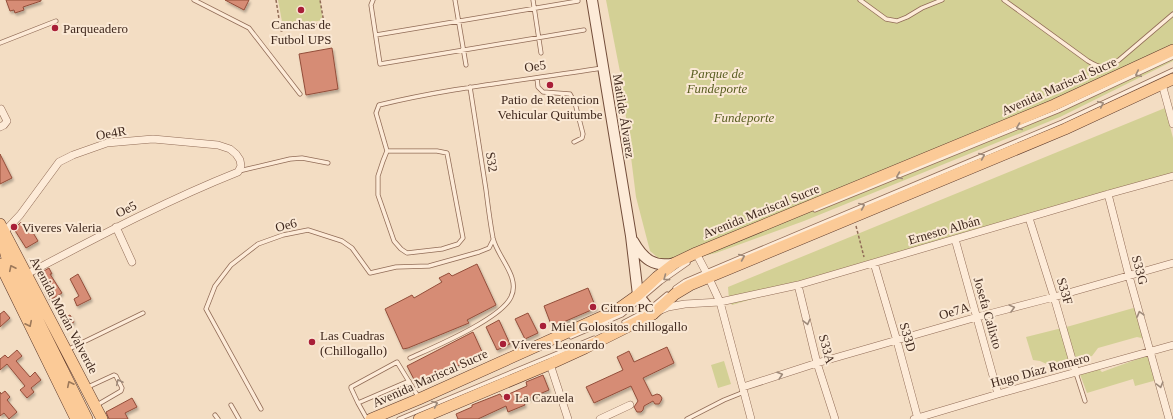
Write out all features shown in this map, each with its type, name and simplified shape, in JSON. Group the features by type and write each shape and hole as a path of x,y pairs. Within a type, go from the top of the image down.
{"main road":[{"name":"Avenida Mariscal Sucre","path":"371,419 617,310 639,297 657,277 675,263 700,255 1054,105 1173,50"},
{"path":"419,419 548,361 651,311 707,274 854,216 1065,129 1160,81 1173,79"},
{"path":"2,231 7,258 87,419"},
{"name":"Avenida Morán Valverde","path":"2,231 27,274 102,419"},
{"path":"0,264 76,419"}],"street":[{"name":"Matilde Álvarez","path":"592,0 639,297"},
{"path":"1160,81 1173,124"},
{"path":"0,127 7,121 1,109"},
{"name":"Oe4R","path":"2,231 20,215 59,162 73,155 107,143 153,139 218,145 230,148 236,154 240,160 241,166 238,172"},
{"name":"Oe5","path":"27,274 116,227 203,185 238,172"},
{"name":"Ernesto Albán","path":"651,311 685,304 720,302 798,285 1173,176"},
{"name":"S33G","path":"1108,194 1169,419"},
{"name":"S33F","path":"1029,218 1076,373"},
{"path":"116,227 132,262"},
{"name":"Matilde Álvarez","path":"630,236 638,250 648,260 661,265 675,263"},
{"name":"Josefa Calixto","path":"955,239 998,394"},
{"path":"700,255 720,302 752,419"},
{"name":"S33D","path":"874,263 897,341 917,419"},
{"name":"Oe7A","path":"743,389 817,363 1173,263"},
{"name":"S33A","path":"798,285 817,363 835,419"},
{"path":"639,297 651,311"},
{"name":"Hugo Díaz Romero","path":"917,419 998,394 1173,345"},
{"path":"548,361 568,419"},
{"path":"600,419 630,405"}],"lane":[{"path":"194,0 249,28 300,94"},
{"path":"373,0 371,5 380,64 584,30"},
{"path":"455,0 466,65"},
{"path":"532,0 541,53"},
{"path":"860,0 886,19 897,21 922,8 942,0"},
{"path":"1004,0 1088,61 1097,66 1104,67 1112,65 1119,60 1173,14"},
{"path":"376,35 578,1"},
{"path":"0,43 56,21"},
{"path":"809,212 1058,111 1173,57"},
{"name":"Oe5","path":"387,151 376,113 379,105 398,100 470,87 603,68"},
{"path":"707,274 1160,81 1173,70"},
{"path":"537,78 538,87 543,92 570,94 575,103 583,134 582,138 574,142"},
{"name":"S32","path":"410,358 480,324 506,306 512,297 514,289 512,280 493,240 470,87"},
{"path":"387,151 437,151 447,154 463,238 458,244 442,249 406,253 394,241 378,195 378,176 382,161 387,151"},
{"path":"238,172 290,159 302,158 328,163"},
{"name":"Oe6","path":"261,409 206,309 215,286 231,265 258,244 282,235 308,230 347,244 352,248 370,273 396,267 429,266 489,248 493,240"},
{"path":"564,340 622,315 639,297 684,264 700,255"},
{"path":"619,325 651,311"},
{"path":"66,350 143,313"},
{"path":"399,419 548,361 600,334"},
{"path":"368,419 351,390 351,387 397,362 419,399"},
{"path":"388,417 514,362"},
{"path":"1076,373 1085,401"},
{"path":"86,388 112,376 116,376 122,388 121,391 96,406"},
{"path":"358,403 409,381"},
{"path":"687,419 743,389"},
{"path":"231,405 239,419"}],"path":[{"path":"276,0 281,31 324,23 320,0"},
{"path":"854,216 866,265"}],"green space":[{"name":"Canchas de Futbol UPS","path":"278,0 320,0 323,20 283,27"},
{"name":"Fundeporte","path":"606,0 1173,0 1173,61 1060,117 804,221 716,253 681,261 663,262 650,251 636,197 621,77"},
{"path":"1165,108 1173,138 1173,173 732,305 729,300 728,287"},
{"path":"1137,307 1146,339 1137,337 1098,348 1092,356 1051,366 1040,361 1033,360 1026,337"},
{"path":"1149,350 1157,380 1135,386 1133,379 1087,393 1078,369 1095,365 1102,372 1143,357"},
{"path":"724,361 731,384 718,388 711,365"}],"building":[{"path":"6,0 41,1 23,7 24,10 15,13 14,10 10,11"},
{"path":"225,0 249,0 244,10"},
{"path":"332,48 338,89 306,95 299,54"},
{"path":"0,154 12,178 0,184"},
{"path":"21,222 28,233 32,231 38,241 26,248 14,229"},
{"path":"477,264 496,305 467,320 469,323 403,349 385,309 412,295 414,298 442,282 439,278 449,273 452,276"},
{"path":"49,268 52,274 50,274 62,293 50,300 45,292 47,291 37,275"},
{"path":"78,274 91,299 77,306 74,299 79,296 70,279"},
{"path":"588,288 596,308 552,327 544,306"},
{"path":"4,311 10,318 0,327 0,314"},
{"path":"528,313 538,333 525,339 515,319"},
{"path":"70,315 74,322 64,326 61,319"},
{"path":"499,320 510,344 497,350 486,327"},
{"path":"473,332 483,354 417,385 407,366"},
{"path":"667,347 674,363 643,378 652,396 657,394 662,398 659,404 655,404 653,401 644,406 641,412 637,412 634,407 638,401 631,386 594,403 586,387 623,370 617,357 629,351 634,362"},
{"path":"17,350 22,356 16,361 30,377 35,372 41,380 31,388 34,392 27,398 20,390 25,386 7,364 0,370 0,359 5,355 8,358"},
{"path":"543,375 549,390 523,401 525,405 508,412 506,406 478,419 458,419 456,414 472,407 472,405 500,394 502,397 527,386 526,382"},
{"path":"5,391 10,397 7,400 17,412 9,419 4,413 0,416 0,392 1,394"},
{"path":"132,398 137,407 125,413 128,419 109,419 106,412"}],"place":[{"name":"Canchas de Futbol UPS","path":"301,10"},
{"name":"Parqueadero","path":"55,28"},
{"name":"Patio de Retencion Vehicular Quitumbe","path":"550,85"},
{"name":"Viveres Valeria","path":"14,227"},
{"name":"Citron PC","path":"593,307"},
{"name":"Miel Golositos chillogallo","path":"543,326"},
{"name":"Las Cuadras (Chillogallo)","path":"312,342"},
{"name":"Víveres Leonardo","path":"503,344"},
{"name":"La Cazuela","path":"507,397"}],"park label":[{"name":"Parque de Fundeporte","path":"717,80"}]}
